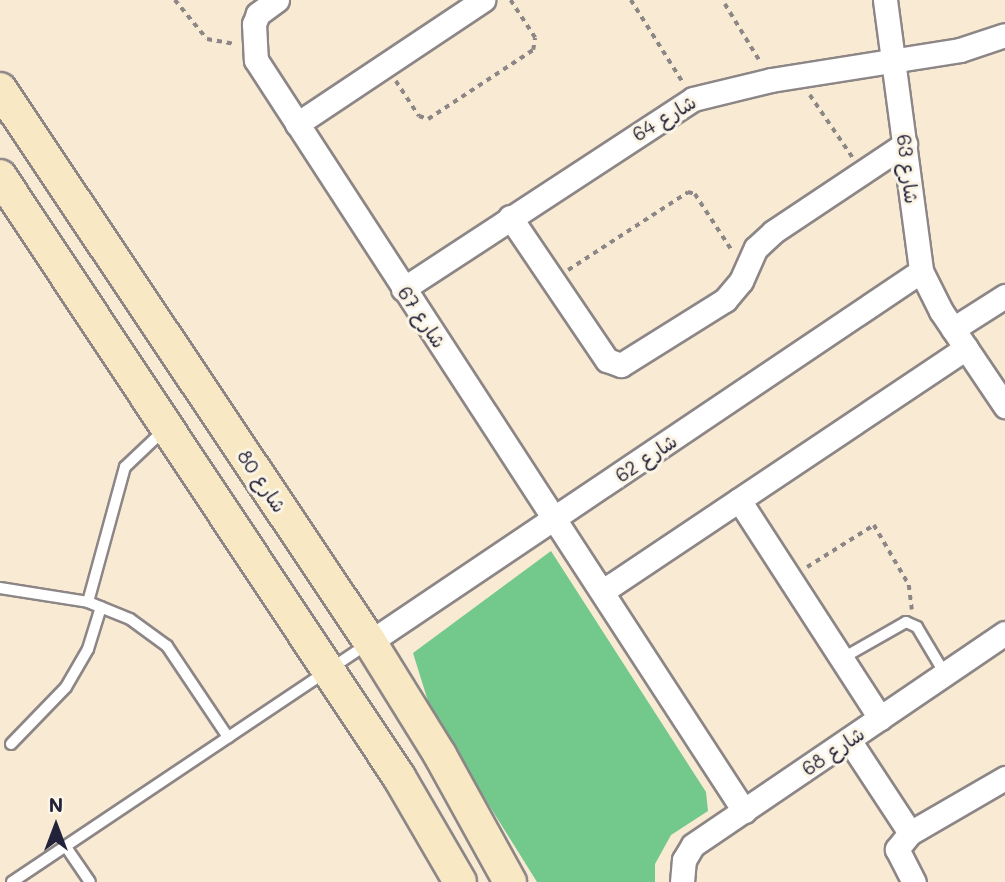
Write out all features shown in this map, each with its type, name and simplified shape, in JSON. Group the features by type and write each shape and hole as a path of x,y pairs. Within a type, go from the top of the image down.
{"street":[{"path":"252,38 258,14 277,0"},
{"path":"297,124 484,0"},
{"name":"شارع 63","path":"885,0 921,271 960,339 1005,407"},
{"name":"شارع 64","path":"403,289 693,99 771,80 960,50 1005,36"},
{"name":"شارع 67","path":"252,38 256,60 403,289 557,519 744,811"},
{"name":"شارع 80","path":"0,89 370,642 440,755 510,882"},
{"path":"510,217 615,366 627,363 725,300 741,281 744,269 773,232 905,144"},
{"path":"0,176 328,670 430,827 460,882"},
{"name":"شارع 62","path":"370,642 557,519 921,271"},
{"path":"603,591 739,500 960,339 1005,296"},
{"path":"739,500 880,718"},
{"name":"شارع 68","path":"682,882 684,860 693,845 1005,633"},
{"path":"849,740 910,833"},
{"path":"915,882 897,849 910,833 1005,778"}],"lane":[{"path":"88,602 125,467 167,428"},
{"path":"0,588 88,602 130,619 167,646 228,737"},
{"path":"11,744 66,687 88,649 101,607"},
{"path":"841,659 898,624 910,622 945,674"},
{"path":"12,882 370,642"},
{"path":"66,847 90,882"}],"path":[{"path":"175,0 207,39 230,45 252,38"},
{"path":"385,65 419,116 431,118 535,48 535,38 509,0"},
{"path":"631,0 693,99"},
{"path":"725,4 771,80"},
{"path":"797,76 863,173"},
{"path":"552,280 688,192 695,194 744,269"},
{"path":"790,579 874,525 909,585 910,622"}],"green space":[{"path":"551,551 706,792 708,811 671,835 655,864 655,882 537,882 432,714 413,653"}]}
